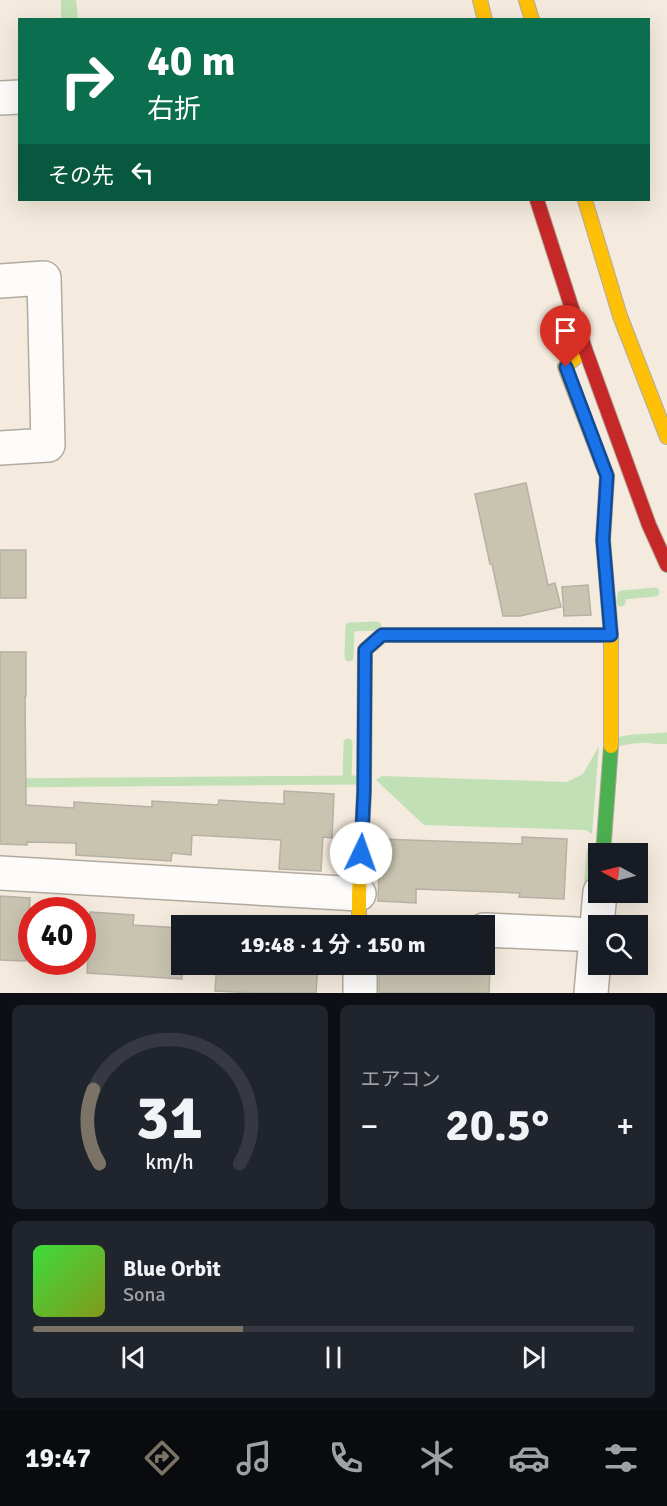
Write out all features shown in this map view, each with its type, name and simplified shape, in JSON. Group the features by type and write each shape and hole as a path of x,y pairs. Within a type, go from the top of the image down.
{"main road":[{"path":"480,0 484,18"},
{"path":"526,0 530,18"},
{"path":"537,201 585,349 649,525 667,565"},
{"path":"585,201 620,316 667,436"},
{"path":"585,349 566,367 607,476 603,540 611,635 612,733 604,843"},
{"path":"359,915 364,792 365,650 382,635 611,635"}],"street":[{"path":"0,98 18,97"},
{"path":"0,281 45,278 48,445 0,448"},
{"path":"0,873 359,915"},
{"path":"591,993 599,903"},
{"path":"495,930 576,934"},
{"path":"360,975 360,993"}],"shaded area":[{"path":"61,0 76,0 78,18 61,18"},
{"path":"667,733 667,744 654,744 633,739"},
{"path":"599,746 592,834 586,830 424,825 376,780 382,776 567,782 583,774"}],"building":[{"path":"526,483 548,585 555,583 561,607 520,616 503,616 475,494"},
{"path":"0,550 26,550 26,598 0,598"},
{"path":"588,585 591,615 564,616 562,587"},
{"path":"0,652 26,652 26,805 74,808 74,802 152,807 152,801 218,805 219,800 284,804 284,791 334,794 332,838 323,837 321,871 279,869 281,840 192,835 191,855 172,853 171,861 76,855 76,843 0,844"},
{"path":"522,837 567,839 564,899 519,897 520,893 416,889 416,903 378,901 380,839 522,844"},
{"path":"0,896 18,897 18,961 0,960"},
{"path":"96,912 134,915 133,925 171,927 171,975 182,975 182,979 96,974"},
{"path":"216,975 317,975 316,993 215,991"},
{"path":"379,975 490,975 489,993 379,993"}],"waterway":[{"path":"621,602 622,595 655,592"},
{"path":"349,657 350,627 377,626"},
{"path":"616,742 667,737"},
{"path":"347,779 348,743"},
{"path":"0,783 358,780"}],"traffic: fast":[{"path":"604,843 611,746"}],"traffic: slow":[{"path":"480,0 484,18"},
{"path":"526,0 531,18"},
{"path":"585,201 620,316 667,437"},
{"path":"585,349 565,367 607,476 603,540 611,635 611,746"},
{"path":"359,915 364,792 365,650 382,635 488,635"}],"traffic: jam":[{"path":"537,201 585,349 649,525 667,565"},
{"path":"488,635 611,635"}],"route":[{"path":"361,853 365,650 382,635 611,635 603,540 607,476 566,367"}]}
